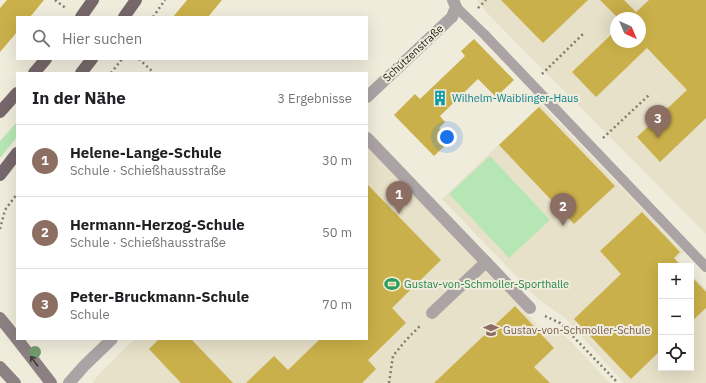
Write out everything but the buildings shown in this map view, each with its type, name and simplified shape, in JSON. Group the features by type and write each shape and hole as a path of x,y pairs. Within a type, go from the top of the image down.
{"main road":[{"path":"82,16 93,0"},
{"path":"125,16 136,0"},
{"path":"35,72 45,60"},
{"path":"82,72 91,60"},
{"path":"0,112 16,94"},
{"path":"0,175 16,154"}],"street":[{"name":"Schützenstraße","path":"368,96 452,17 454,3"},
{"path":"368,139 530,308"},
{"path":"432,313 486,262"},
{"path":"0,318 16,338"},
{"path":"18,340 51,383"},
{"path":"69,383 111,340"},
{"path":"0,367 15,383"}],"lane":[{"path":"454,3 706,267"}],"path":[{"path":"154,16 165,0"},
{"path":"531,84 584,33"},
{"path":"112,72 121,60"},
{"path":"140,60 153,72"},
{"path":"593,148 649,95"},
{"path":"0,229 5,210 16,195"},
{"path":"530,308 560,323 618,383"},
{"path":"389,383 393,356 432,313"}],"shaded area":[{"path":"477,0 706,0 706,234 487,13"},
{"path":"541,104 684,252 677,259 681,263 658,263 658,371 694,371 694,277 706,289 706,383 624,383 565,318 538,299 442,199"},
{"path":"368,147 546,334 556,326 610,383 93,383 109,364 134,340 368,340"}],"green space":[{"path":"16,123 16,138 0,158 0,141"},
{"path":"490,156 550,220 509,258 449,194"}],"place":[{"name":"Wilhelm-Waiblinger-Haus","path":"440,98"},
{"name":"Peter-Bruckmann-Schule","path":"658,138"},
{"name":"Helene-Lange-Schule","path":"399,214"},
{"name":"Hermann-Herzog-Schule","path":"563,226"},
{"name":"Gustav-von-Schmoller-Sporthalle","path":"392,284"},
{"name":"Gustav-von-Schmoller-Schule","path":"491,330"}]}
